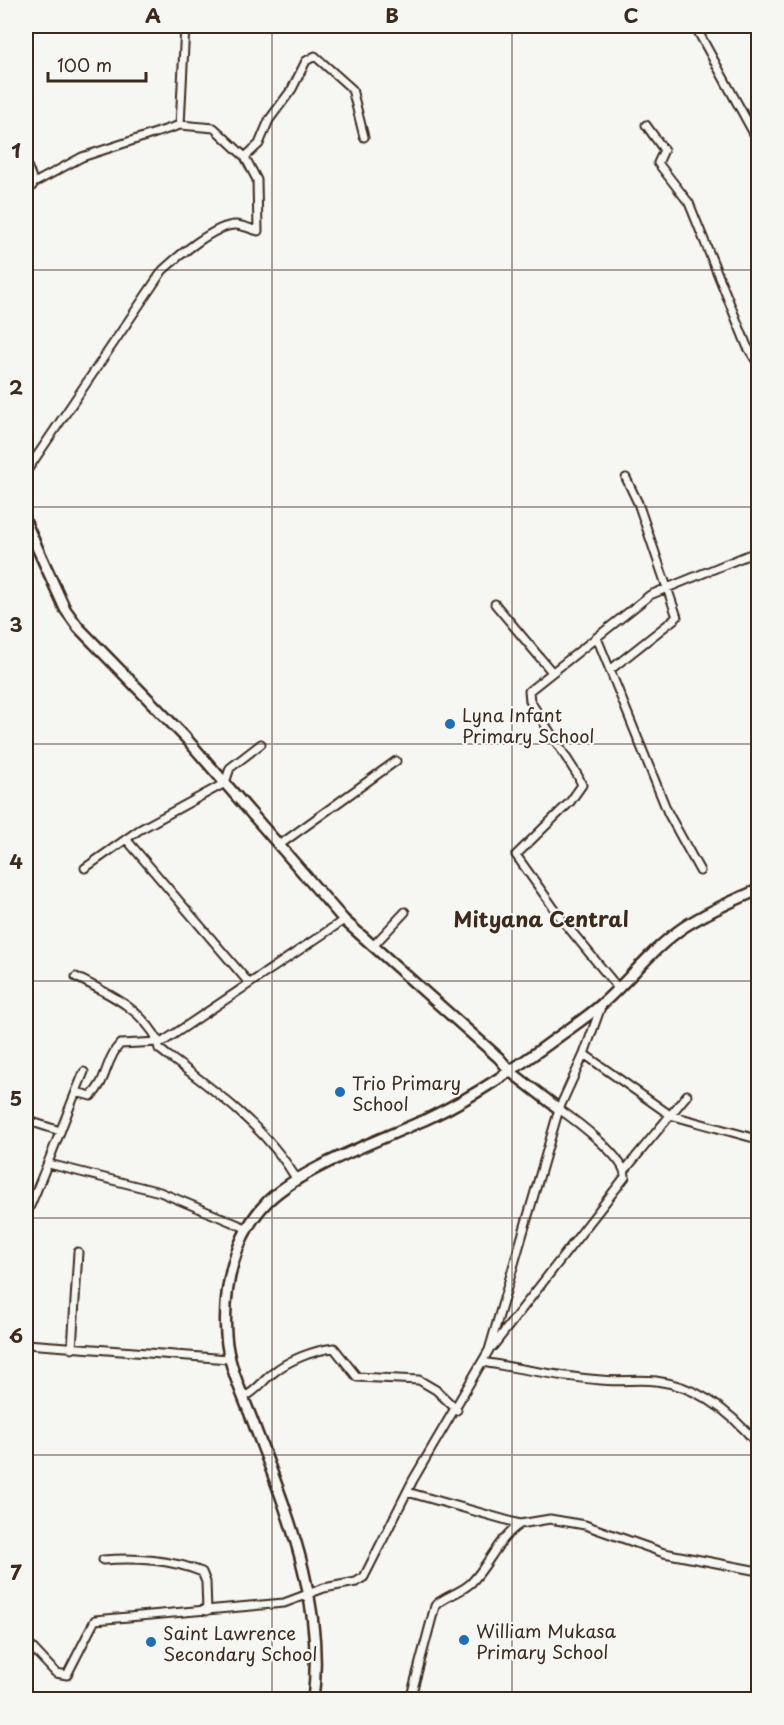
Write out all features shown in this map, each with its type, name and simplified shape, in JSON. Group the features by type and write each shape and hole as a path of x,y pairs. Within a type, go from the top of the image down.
{"main road":[{"path":"26,523 71,619 137,685 344,920 512,1072 559,1109"},
{"path":"313,1700 315,1659 310,1593 297,1540 229,1359 225,1314 228,1289 246,1228 268,1202 297,1180 322,1166 434,1116 512,1072 602,1004 682,928 718,907 759,890"}],"street":[{"path":"180,125 185,26"},
{"path":"695,26 759,141"},
{"path":"244,157 259,144 269,120 292,89 306,62 315,56 352,88 364,137"},
{"path":"26,195 34,183 82,157 180,125 214,128 244,157 258,187 258,231 234,225 221,229 179,254 163,270 26,472"},
{"path":"646,125 664,150 658,163 690,203 747,346 759,364"},
{"path":"26,164 34,183"},
{"path":"610,670 676,620 669,588 638,503 626,478"},
{"path":"618,988 563,921 516,855 570,801 582,785 528,696 532,687 650,595 759,551"},
{"path":"495,604 552,672"},
{"path":"597,638 668,813 700,871"},
{"path":"85,868 126,839 225,783 230,768 261,744"},
{"path":"278,846 396,761"},
{"path":"126,839 249,983"},
{"path":"373,946 405,912"},
{"path":"75,1092 91,1096 102,1087 105,1069 120,1044 159,1042 344,920"},
{"path":"76,977 125,1002 138,1013 159,1042 159,1049 209,1086 282,1154 297,1180"},
{"path":"26,1641 56,1673 67,1674 95,1620 284,1603 310,1593 356,1582 364,1577 407,1492 457,1410 489,1350 559,1109 584,1054 602,1004"},
{"path":"584,1054 670,1114 757,1139"},
{"path":"26,1215 49,1164 84,1072"},
{"path":"489,1350 621,1184 625,1170 634,1163 687,1095"},
{"path":"559,1109 609,1152 625,1170"},
{"path":"26,1120 60,1131"},
{"path":"49,1164 160,1192 246,1228"},
{"path":"72,1349 78,1252"},
{"path":"26,1344 229,1359"},
{"path":"244,1397 253,1393 272,1373 284,1365 334,1348 357,1377 419,1380 436,1390 457,1410"},
{"path":"483,1362 558,1376 654,1381 674,1385 719,1406 759,1444"},
{"path":"407,1492 520,1524 550,1520 585,1525 664,1553 759,1571"},
{"path":"422,1700 411,1698 435,1606 438,1601 460,1593 472,1581 508,1533 520,1524"},
{"path":"103,1560 119,1558 157,1562 202,1572 207,1582 207,1611"}],"place":[{"name":"Lyna Infant Primary School","path":"450,724"},
{"name":"Trio Primary School","path":"340,1092"},
{"name":"William Mukasa Primary School","path":"464,1640"},
{"name":"Saint Lawrence Secondary School","path":"151,1642"}],"district":[{"name":"Mityana Central","path":"541,918"}]}
